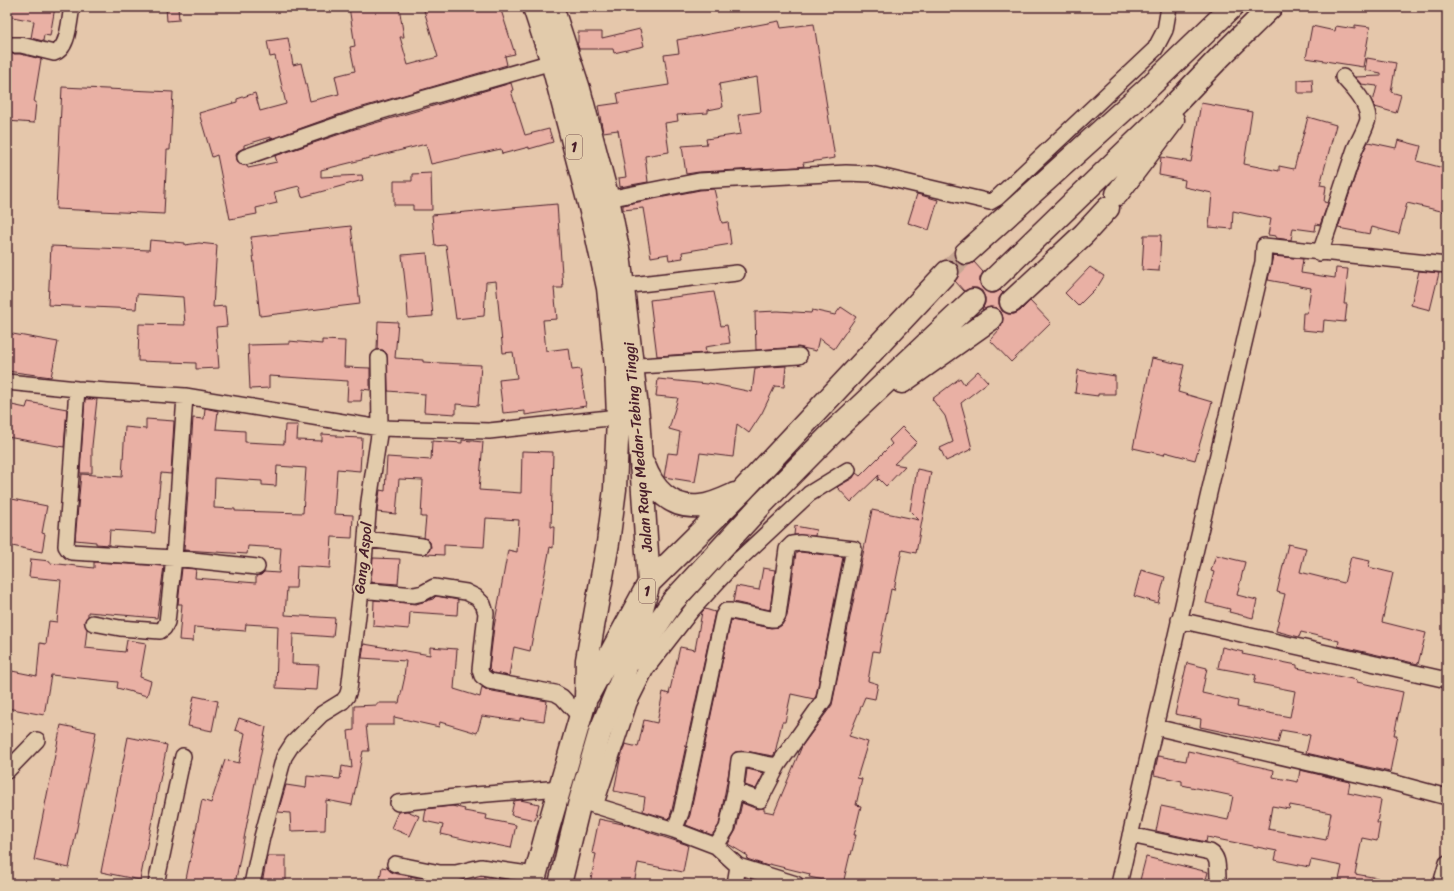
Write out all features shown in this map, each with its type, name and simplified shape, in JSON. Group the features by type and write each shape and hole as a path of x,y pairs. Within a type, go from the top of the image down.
{"highway":[{"name":"Jalan Raya Medan-Tebing Tinggi","path":"534,7 552,62 593,219 615,287 628,416 641,458 649,583 624,674 600,732 587,803 560,884"},
{"name":"Jalan Raya Medan-Tebing Tinggi","path":"552,7 579,89 608,199 619,254 615,287"},
{"path":"966,253 1140,95 1232,7"},
{"path":"992,281 1177,102 1220,56 1271,7"},
{"path":"1011,302 1084,234 1113,201 1220,56"},
{"path":"584,708 649,583 742,491 947,272"},
{"path":"624,674 673,601 763,503 836,429 973,300"},
{"path":"836,429 991,319"},
{"name":"Jalan Raya Medan-Tebing Tinggi","path":"534,880 584,708 587,660 608,543 615,488 628,416"},
{"path":"641,458 649,478 664,495 673,502 699,506 715,503 742,491"}],"street":[{"path":"7,45 21,45 54,53 58,52 65,44 72,7"},
{"path":"608,199 699,182 846,173 871,174 990,202 997,198 1155,49 1165,30 1170,7"},
{"path":"245,156 394,107 552,62"},
{"path":"1320,253 1356,148 1368,119 1364,105 1343,77"},
{"path":"1119,884 1263,262 1264,246 1447,265"},
{"path":"615,287 737,273"},
{"path":"624,366 799,356"},
{"name":"Gang Aspol","path":"252,884 262,837 284,757 293,743 322,714 343,701 349,690 369,501 380,428 380,358"},
{"path":"7,382 77,389 185,396 380,428 489,431 628,416"},
{"path":"77,389 66,546 68,550 71,552 174,558 257,567"},
{"path":"93,623 120,628 160,631 164,628 167,622 174,558 185,396"},
{"path":"796,884 738,866 716,846 674,830 587,803 629,702 646,669 691,611 731,567 809,494 848,470"},
{"path":"366,539 422,546"},
{"path":"674,830 681,813 723,616 726,611 731,610 775,619 778,615 787,549 792,544 800,543 854,549 824,700 778,764 760,800 735,792"},
{"path":"360,590 414,595 434,588 466,592 476,596 483,604 486,613 480,670 482,676 489,681 555,693 584,708"},
{"path":"1179,620 1447,680"},
{"path":"1155,727 1395,783 1447,797"},
{"path":"7,770 37,740"},
{"path":"156,884 183,756"},
{"path":"716,846 726,828 735,792 739,760 746,759 771,766 778,764"},
{"path":"398,803 560,788"},
{"path":"1130,835 1210,852 1217,859 1219,884"},
{"path":"1441,884 1447,863"},
{"path":"395,864 440,873 456,873 481,867 534,880"},
{"path":"735,884 738,866"}],"building":[{"path":"7,7 55,7 50,36 44,35 43,41 31,38 34,21 7,16"},
{"path":"166,7 178,7 179,20 167,21"},
{"path":"349,7 399,7 404,37 400,37 408,65 438,57 423,7 458,7 458,11 473,7 500,7 515,54 505,56 507,65 349,111 271,139 271,137 244,145 244,148 238,151 236,155 239,164 247,166 248,168 277,162 275,156 355,129 511,83 513,90 511,91 525,135 549,129 553,142 529,149 529,147 502,154 501,149 431,164 426,144 321,170 321,177 362,175 363,180 302,197 299,186 274,192 277,203 256,208 257,214 230,219 217,155 212,157 199,113 237,102 237,99 255,93 260,111 286,104 275,56 270,57 267,41 288,38 293,65 301,63 310,101 339,94 335,76 355,71 350,47 355,46"},
{"path":"779,21 781,28 814,24 835,158 803,163 804,166 798,167 686,174 682,146 707,144 706,139 741,134 738,115 761,112 757,77 719,84 723,107 708,110 708,113 677,115 678,121 665,123 669,152 645,156 648,182 620,187 619,178 626,177 618,130 603,132 598,106 619,103 617,93 669,85 664,55 679,53 677,40"},
{"path":"1355,25 1370,27 1363,67 1306,58 1312,26 1335,31 1336,26 1355,29"},
{"path":"640,29 644,46 614,53 613,49 579,49 577,43 578,32 602,32 602,38"},
{"path":"7,54 20,54 41,59 34,102 36,102 34,123 7,121"},
{"path":"1367,58 1396,63 1391,92 1401,95 1396,113 1375,107 1373,102 1377,86 1361,84 1355,77 1381,76 1381,73 1365,70"},
{"path":"1312,79 1313,93 1298,93 1298,80"},
{"path":"62,87 173,92 170,150 167,150 164,214 56,209"},
{"path":"1201,103 1252,112 1244,164 1279,171 1279,166 1294,169 1308,117 1336,125 1320,185 1326,186 1324,202 1328,203 1320,225 1316,224 1315,231 1293,228 1291,240 1276,238 1276,236 1268,235 1271,219 1233,211 1232,229 1209,227 1212,193 1184,187 1185,180 1159,175 1161,157 1191,162"},
{"path":"1398,140 1421,146 1417,161 1447,169 1447,205 1445,212 1407,203 1399,234 1372,227 1370,234 1338,228 1363,152 1368,142 1396,148"},
{"path":"431,173 432,210 413,210 413,205 394,205 394,181 412,181 412,174"},
{"path":"714,189 722,223 728,222 731,244 682,252 683,258 669,260 668,254 651,257 643,208 623,210 623,205 700,190"},
{"path":"917,194 938,200 929,230 908,223"},
{"path":"557,204 563,288 554,288 557,319 543,320 546,351 569,348 572,370 580,369 586,406 525,415 525,411 503,413 499,380 517,378 513,352 503,353 496,281 486,282 484,316 456,319 446,245 435,246 432,215"},
{"path":"351,226 360,304 260,316 251,237"},
{"path":"1144,235 1161,235 1159,271 1142,270"},
{"path":"150,240 185,243 185,245 199,243 217,245 213,307 225,306 227,326 216,327 219,368 196,369 196,363 138,361 139,324 185,325 183,297 137,294 136,309 48,305 51,246 149,250"},
{"path":"427,253 433,316 408,318 402,255"},
{"path":"1273,256 1303,259 1301,273 1335,278 1336,268 1348,269 1344,304 1347,304 1345,322 1324,320 1323,332 1302,330 1303,313 1307,313 1311,288 1268,280"},
{"path":"957,262 963,265 968,265 974,262 983,272 980,278 980,284 983,289 989,293 995,293 1000,290 1003,293 999,298 999,304 1002,311 1008,314 1014,314 1020,311 1030,301 1051,323 1011,362 990,340 1000,329 999,328 1002,324 1003,318 1001,312 997,308 990,307 982,310 985,303 985,298 982,291 977,288 971,288 964,291 955,281 959,274"},
{"path":"1090,267 1104,276 1098,286 1078,306 1065,293"},
{"path":"1419,271 1439,273 1430,310 1411,305"},
{"path":"714,292 721,326 727,325 730,343 705,347 706,353 657,356 650,300"},
{"path":"841,307 856,317 834,349 819,338 816,351 798,347 756,350 755,312 778,311 811,313 812,310 835,315"},
{"path":"378,321 398,322 395,358 423,360 423,362 481,365 478,406 456,404 456,414 424,412 425,394 388,391 387,354 383,350 377,350"},
{"path":"7,333 58,342 51,377 7,371"},
{"path":"322,340 345,341 344,367 370,368 370,390 362,389 361,401 347,401 348,381 269,376 269,388 250,389 248,345 289,344 289,341 322,344"},
{"path":"1152,358 1184,365 1178,392 1212,402 1195,460 1165,452 1164,455 1133,448"},
{"path":"786,366 784,387 775,386 762,413 749,433 737,424 733,457 700,453 695,482 664,477 668,453 677,454 680,432 669,429 678,398 656,396 658,379 709,383 752,392 755,368"},
{"path":"1078,370 1115,376 1115,394 1098,394 1098,396 1075,393"},
{"path":"978,371 988,382 961,403 972,449 946,461 940,448 953,442 945,416 932,399 960,378 964,384"},
{"path":"85,399 97,399 92,446 92,473 80,473"},
{"path":"28,402 67,409 64,447 7,437 7,404 26,408"},
{"path":"205,408 218,411 216,429 245,431 245,442 284,444 285,425 298,425 297,440 322,441 322,434 337,435 337,437 362,438 360,471 337,469 334,514 353,515 352,538 332,537 330,568 297,566 296,588 287,588 285,615 335,618 333,637 293,634 292,664 319,665 317,690 276,688 278,626 246,624 245,631 194,627 193,641 179,640 182,604 178,604 182,568 196,569 195,578 256,583 256,576 261,575 264,572 279,573 281,548 248,546 247,554 184,550 193,418 204,419","holes":["277,466 306,468 303,513 235,511 235,509 214,508 215,478 262,481 262,485 276,486"]},
{"path":"146,419 174,421 171,474 161,473 155,533 110,530 109,545 75,540 81,474 122,477 125,427 146,429"},
{"path":"902,427 917,442 894,464 905,466 886,486 879,479 877,481 879,475 851,502 837,487 853,478 856,473 860,476 892,444 889,440"},
{"path":"462,440 483,442 479,490 521,493 522,451 553,452 551,527 554,527 553,548 550,547 530,651 514,647 509,676 493,673 489,669 494,627 508,550 517,552 519,520 486,518 484,547 444,545 444,555 426,554 431,547 430,542 424,538 426,517 421,517 423,480 399,479 396,514 377,512 380,490 385,491 387,457 431,460 432,441 462,443"},
{"path":"917,469 931,472 916,553 902,550 894,590 891,589 879,652 873,651 868,681 878,684 875,699 865,697 849,736 868,742 857,778 862,779 856,805 861,806 854,835 856,835 843,884 809,877 810,874 769,864 768,866 747,859 748,856 728,844 736,830 742,803 757,809 764,808 764,811 774,813 802,746 832,705 872,510 919,520 910,511"},
{"path":"7,498 47,506 42,533 45,534 42,552 12,546 13,538 7,538"},
{"path":"795,526 816,530 815,536 794,535"},
{"path":"1288,544 1306,548 1300,572 1344,583 1351,557 1370,561 1368,567 1393,573 1382,622 1426,633 1418,664 1338,646 1339,641 1301,632 1299,637 1276,631 1285,594 1277,592"},
{"path":"800,552 843,557 816,696 814,699 791,694 785,722 782,722 773,756 745,751 735,752 732,755 719,825 712,835 686,825 690,815 731,620 771,628 782,625 787,616 796,553"},
{"path":"1216,555 1245,562 1237,595 1257,600 1253,618 1229,612 1230,609 1206,603 1214,572 1211,571"},
{"path":"373,558 400,559 398,584 371,582"},
{"path":"31,559 50,561 50,563 94,568 94,562 164,566 157,618 88,612 88,616 84,622 87,629 85,648 125,652 127,640 146,643 140,677 151,681 147,696 117,688 118,682 51,675 44,715 7,708 7,697 12,671 37,676 40,643 46,644 49,621 57,622 61,580 29,577"},
{"path":"763,568 775,570 770,610 733,602 736,586 759,590"},
{"path":"1141,570 1165,577 1158,603 1134,596"},
{"path":"436,596 458,600 457,615 410,612 409,629 373,626 374,600 416,604 433,599"},
{"path":"705,609 715,612 669,819 643,811 645,797 614,791 620,760 625,744 638,747 644,720 657,723 663,692 669,694 680,647 695,650 702,612"},
{"path":"364,644 430,655 430,647 457,649 454,689 480,697 482,687 487,690 547,701 544,721 520,718 520,721 482,716 477,733 440,722 439,727 394,717 394,725 366,725 369,751 363,751 352,805 326,800 325,830 291,831 290,813 278,812 286,785 306,788 307,776 340,779 342,766 352,768 348,731 354,730 354,706 377,705 377,703 399,703 405,676 406,661 362,658"},
{"path":"1222,647 1243,652 1242,654 1297,665 1297,668 1357,680 1357,682 1403,692 1394,735 1397,735 1390,772 1306,753 1310,735 1281,730 1278,743 1200,727 1201,719 1175,714 1187,663 1207,668 1202,693 1238,701 1237,707 1290,717 1295,691 1254,683 1256,675 1218,668"},
{"path":"194,696 218,701 212,731 188,726"},
{"path":"239,718 266,727 235,884 185,884 202,800 211,803 225,760 239,763 245,733 235,730"},
{"path":"61,725 96,732 69,868 34,860"},
{"path":"128,737 167,745 140,880 101,872"},
{"path":"1188,751 1274,770 1273,777 1298,782 1300,770 1350,782 1348,793 1381,800 1377,823 1380,823 1377,841 1362,838 1355,874 1378,878 1377,884 1338,884 1342,866 1311,860 1309,867 1275,860 1277,851 1207,837 1206,842 1156,831 1161,806 1228,820 1233,796 1182,785 1182,781 1154,775 1158,756 1186,761","holes":["1290,805 1331,813 1326,840 1268,829 1272,806 1289,809"]},
{"path":"747,769 764,773 756,789 745,785"},
{"path":"520,800 539,804 535,820 511,815 514,801"},
{"path":"452,806 465,809 464,811 487,815 486,819 516,825 511,848 441,834 443,825 424,821 426,809"},
{"path":"407,811 419,816 410,836 391,828 398,812"},
{"path":"599,819 627,825 688,845 683,872 638,863 634,884 590,884 596,854 592,853"},
{"path":"267,856 286,856 286,884 262,884"},
{"path":"1146,857 1208,872 1205,884 1139,884"},
{"path":"382,867 387,868 393,873 435,881 435,884 379,884"},
{"path":"481,876 521,882 521,884 474,884 475,878"}],"tunnel":[{"path":"947,272 966,253"}]}
